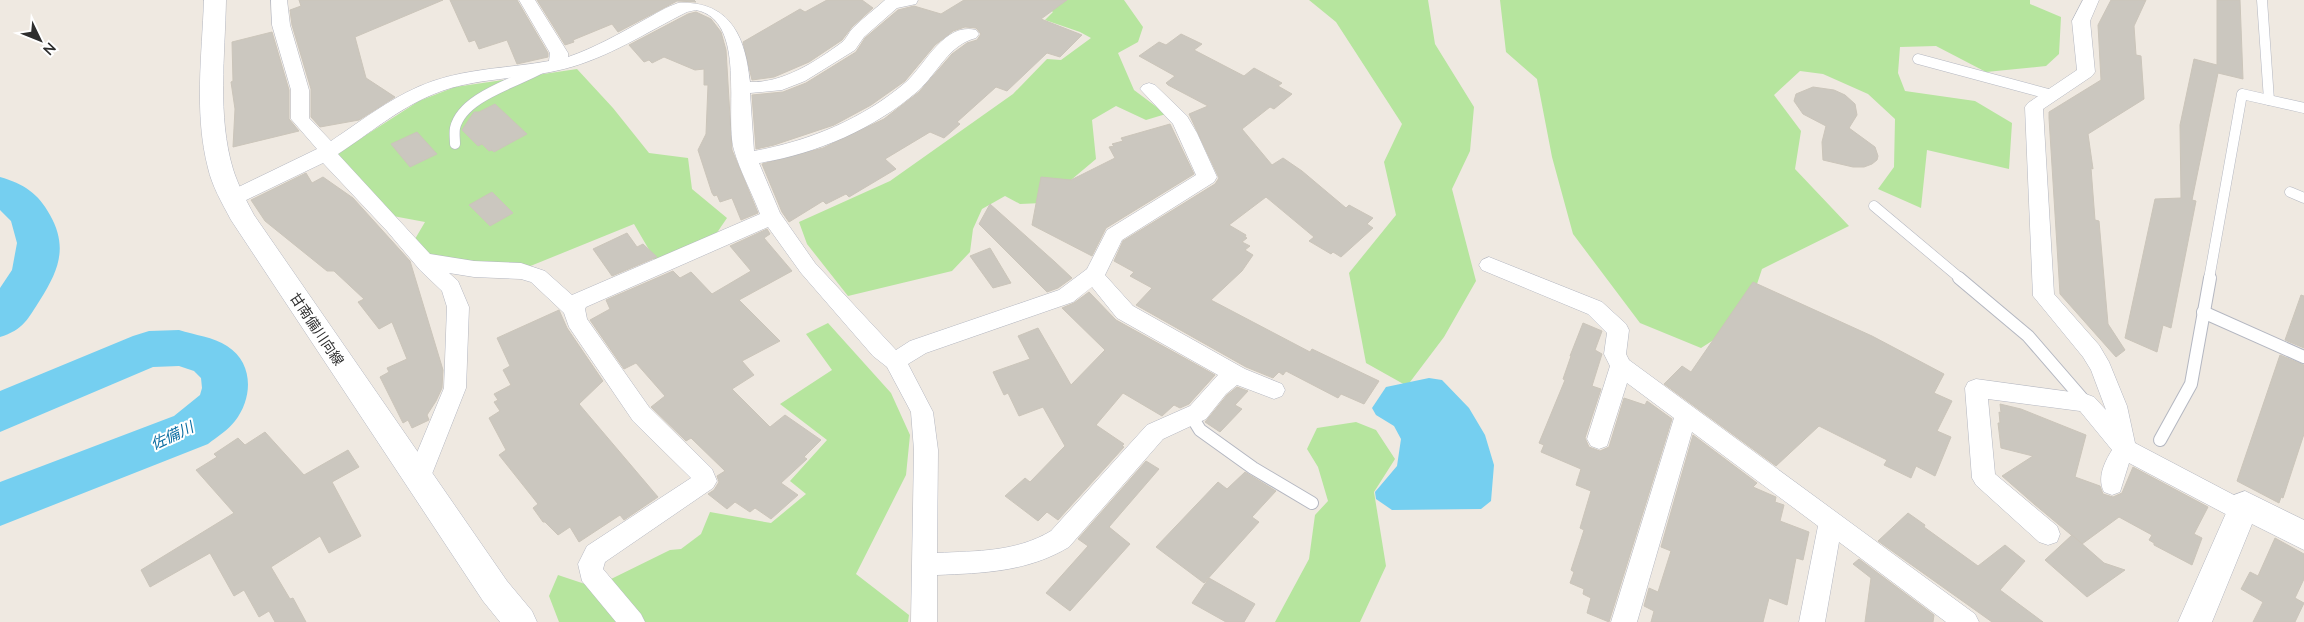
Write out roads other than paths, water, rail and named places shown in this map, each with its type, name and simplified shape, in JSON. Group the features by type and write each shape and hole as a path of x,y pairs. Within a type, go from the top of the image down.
{"main road":[{"name":"甘南備川向線","path":"215,0 215,134 220,170 233,198 244,220 418,479 495,591 520,622"},
{"path":"2195,622 2245,504 2304,536"}],"street":[{"path":"279,0 281,25 300,90 300,119 326,146 329,157 451,288 458,307 455,388 418,479"},
{"path":"527,0 559,53 558,64"},
{"path":"742,87 759,88 782,84 799,78 849,46 858,33 890,4 910,0"},
{"path":"2091,0 2081,21 2086,72 2034,107 2044,296 2091,351 2101,368 2116,406 2125,449 2115,466 2112,485"},
{"path":"233,198 327,151 389,112 439,85 469,78 558,64 605,48 692,3 707,7 720,15 730,27 739,61 742,87 743,148 772,217 808,268 881,350 895,361 922,412 925,428 924,622"},
{"path":"746,158 787,151 837,132 890,105 920,80 945,48 957,37 970,34"},
{"path":"895,361 918,347 1030,310 1066,296 1095,274 1114,236 1207,177 1181,121 1149,89"},
{"path":"574,309 579,302 588,297 772,217"},
{"path":"424,261 474,269 521,271 538,276 574,309 576,322 640,414 704,476 705,481 602,549 596,554 590,564 591,573 632,622"},
{"path":"1489,265 1595,308 1618,330 1615,354 1621,366 1966,622"},
{"path":"1092,276 1101,283 1125,312 1237,375 1274,390"},
{"path":"1599,439 1621,366"},
{"path":"924,564 1003,561 1023,557 1047,548 1060,539 1156,432 1166,424 1192,417 1220,386 1231,376 1237,375"},
{"path":"2048,534 1984,478 1976,388 2086,403 2125,449 2242,511"},
{"path":"1624,622 1686,414"},
{"path":"1812,622 1831,522"}],"lane":[{"path":"2262,0 2269,100"},
{"path":"1918,59 2052,95"},
{"path":"455,144 453,133 456,123 471,105 498,88 530,75 540,68"},
{"path":"2160,440 2191,384 2242,94 2304,108"},
{"path":"2290,192 2304,198"},
{"path":"1874,206 2028,336 2086,403"},
{"path":"2203,312 2304,357"},
{"path":"1192,417 1200,430 1253,468 1312,503"}],"water":[{"path":"1429,378 1442,380 1469,408 1485,435 1494,465 1491,501 1481,509 1392,510 1376,499 1375,492 1397,466 1401,439 1394,426 1376,415 1372,408 1386,387"}],"waterway":[{"name":"佐備川","path":"0,192 13,198 26,211 36,229 39,243 38,257 27,284 0,320"},
{"name":"佐備川","path":"0,412 149,349 179,348 210,358 223,370 226,388 218,407 191,430 0,504"}]}
